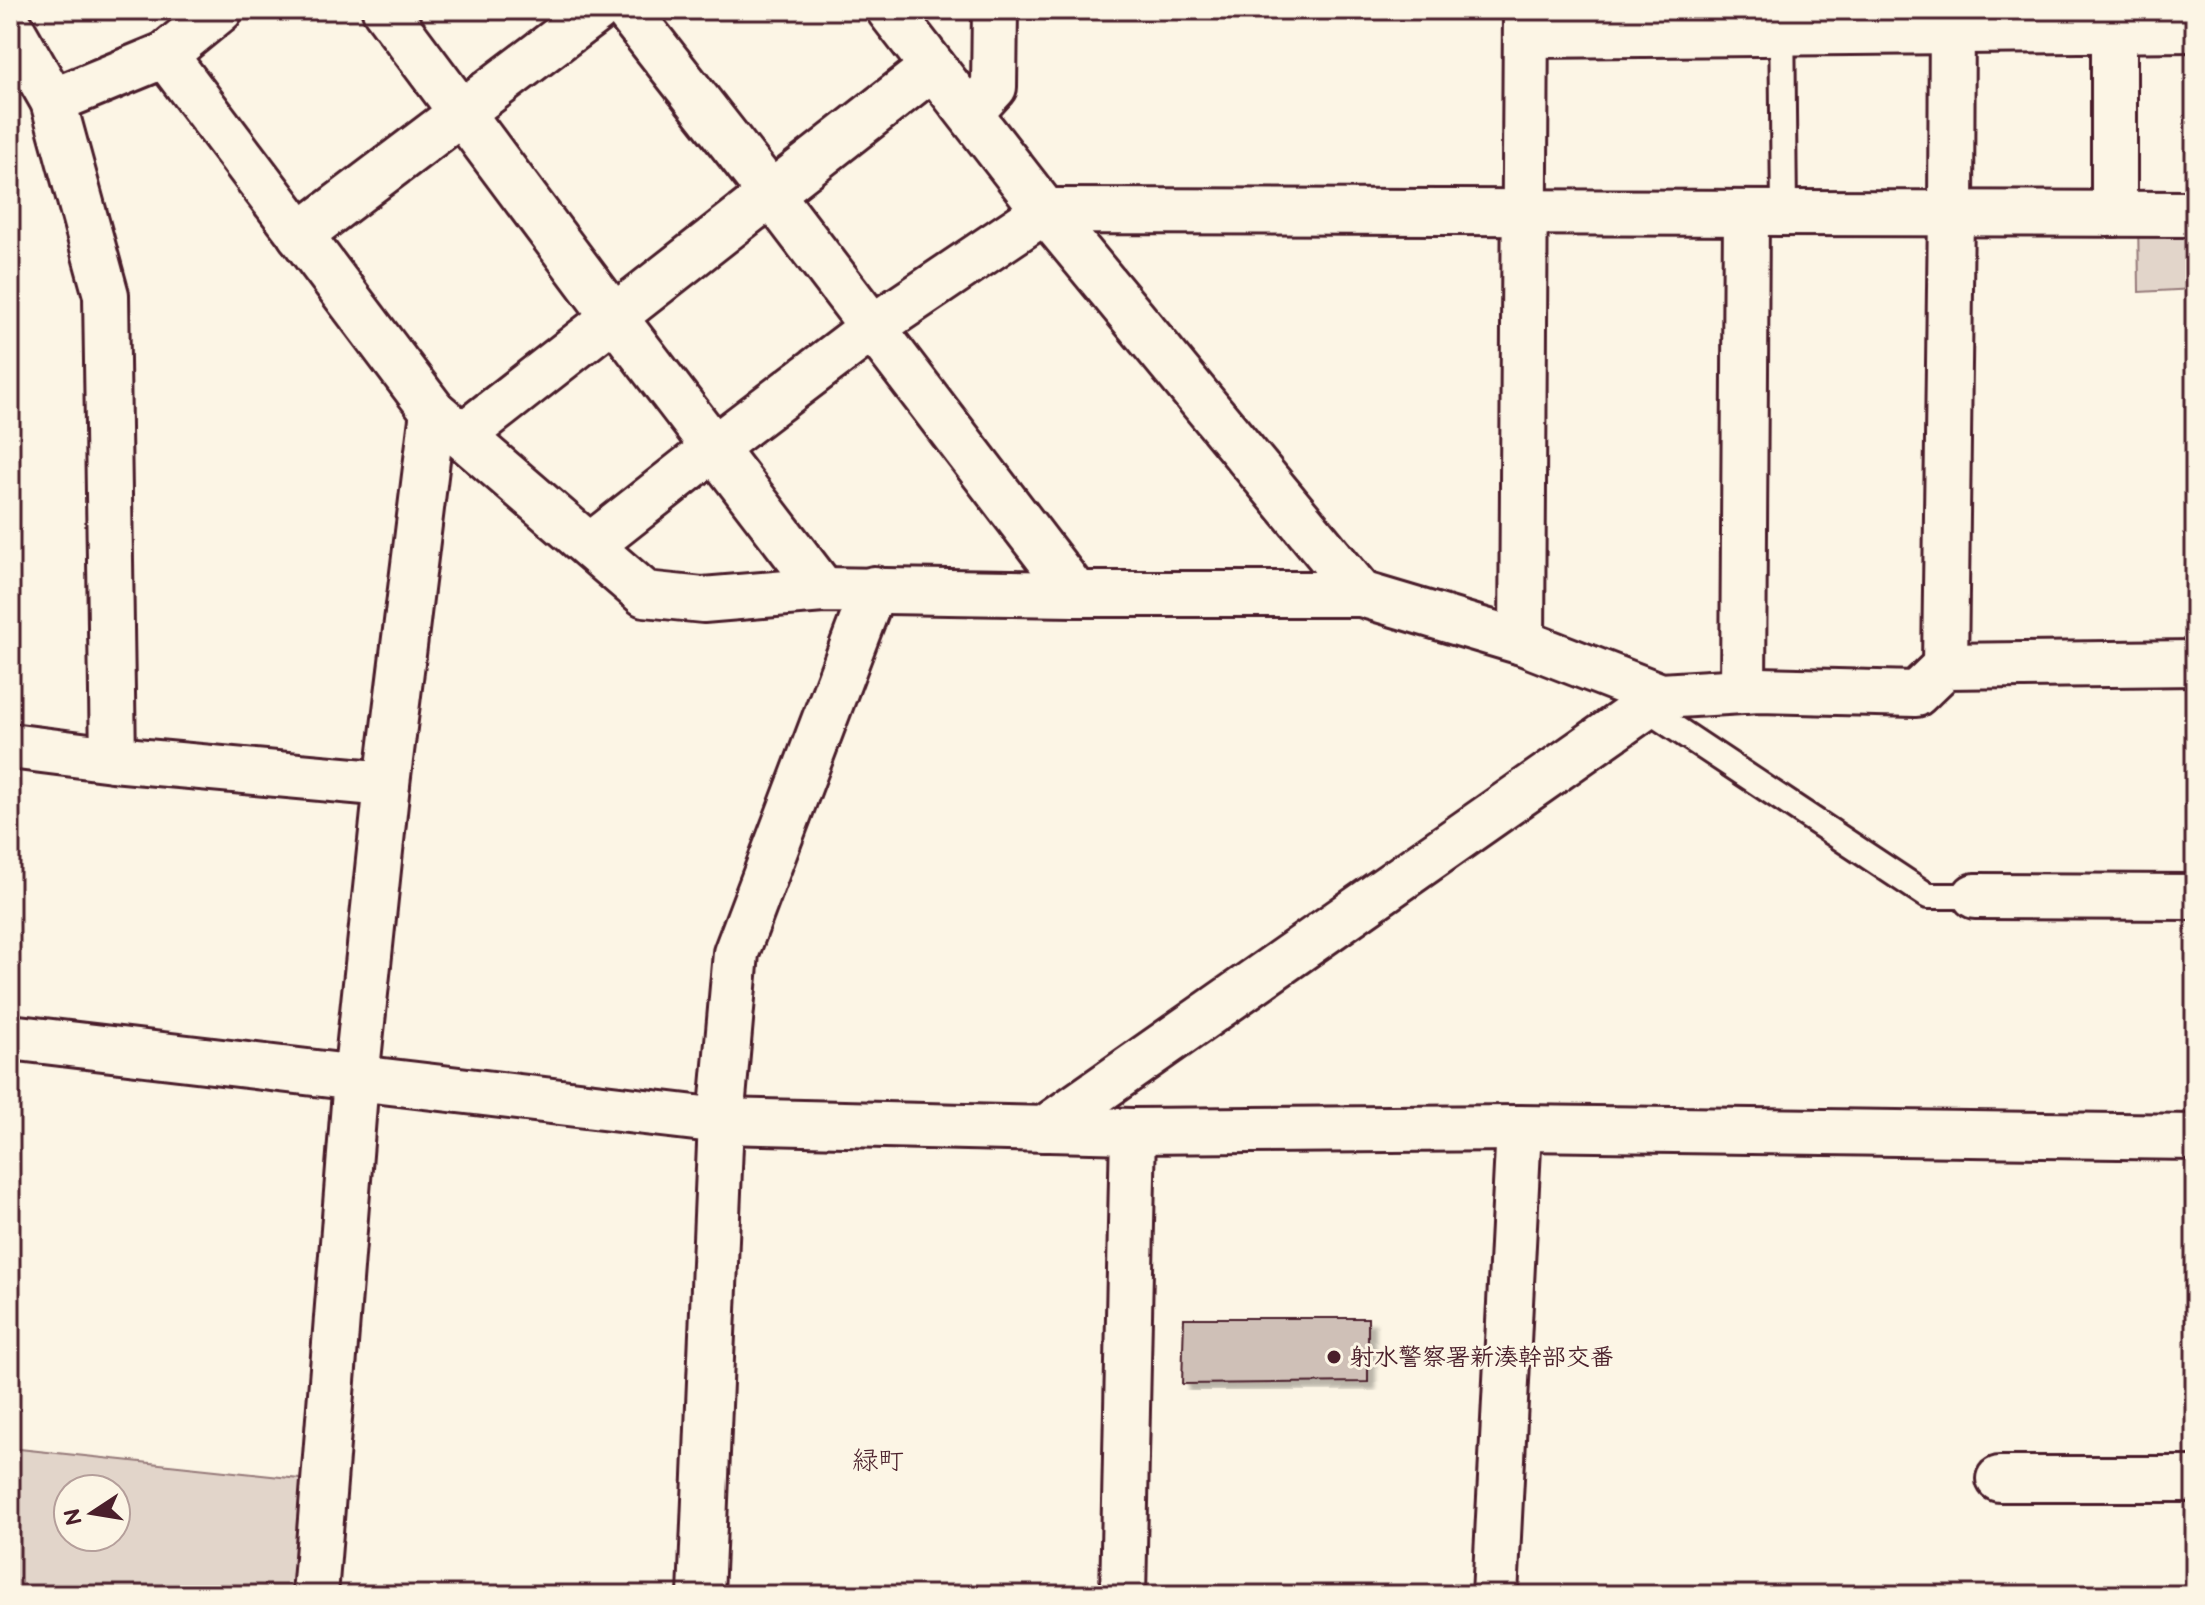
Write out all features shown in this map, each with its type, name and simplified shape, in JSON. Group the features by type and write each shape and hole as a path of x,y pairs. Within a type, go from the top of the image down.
{"street":[{"path":"53,101 165,55 220,10"},
{"path":"385,10 823,590"},
{"path":"300,235 597,10"},
{"path":"627,10 1076,594"},
{"path":"889,10 1045,211 1361,594"},
{"path":"970,113 994,87 995,10"},
{"path":"2114,20 2114,214"},
{"path":"1522,642 1526,23 2114,20 2195,29"},
{"path":"1945,666 1952,21"},
{"path":"10,26 53,101 106,295 113,759"},
{"path":"165,55 300,235 448,423 645,594 703,600 874,589 1076,594 1361,594 1522,642 1653,702"},
{"path":"315,1595 356,1079 387,784 448,423 614,317 933,67"},
{"path":"590,546 873,327 1045,211 2195,214"},
{"path":"1743,691 1765,213"},
{"path":"701,1595 721,1121 736,953 874,589"},
{"path":"1044,1129 1653,702 1743,691 1916,694 1945,666 2195,663"},
{"path":"11,753 113,759 387,784"},
{"path":"1975,896 2195,897"},
{"path":"10,1037 721,1121 1133,1131 1519,1128 2195,1137"},
{"path":"1495,1595 1519,1128"},
{"path":"1123,1595 1133,1131"},
{"path":"1999,1479 2195,1479"}],"lane":[{"path":"1765,213 1782,21"},
{"path":"1653,702 1928,896 1975,896"}],"shaded area":[{"path":"2138,214 2195,214 2195,289 2139,292"},
{"path":"10,1448 318,1481 307,1595 10,1595"}],"building":[{"path":"1184,1318 1368,1318 1368,1382 1182,1384"}],"place":[{"name":"射水警察署新湊幹部交番","path":"1334,1357"}],"district":[{"name":"緑町","path":"878,1461"}]}
